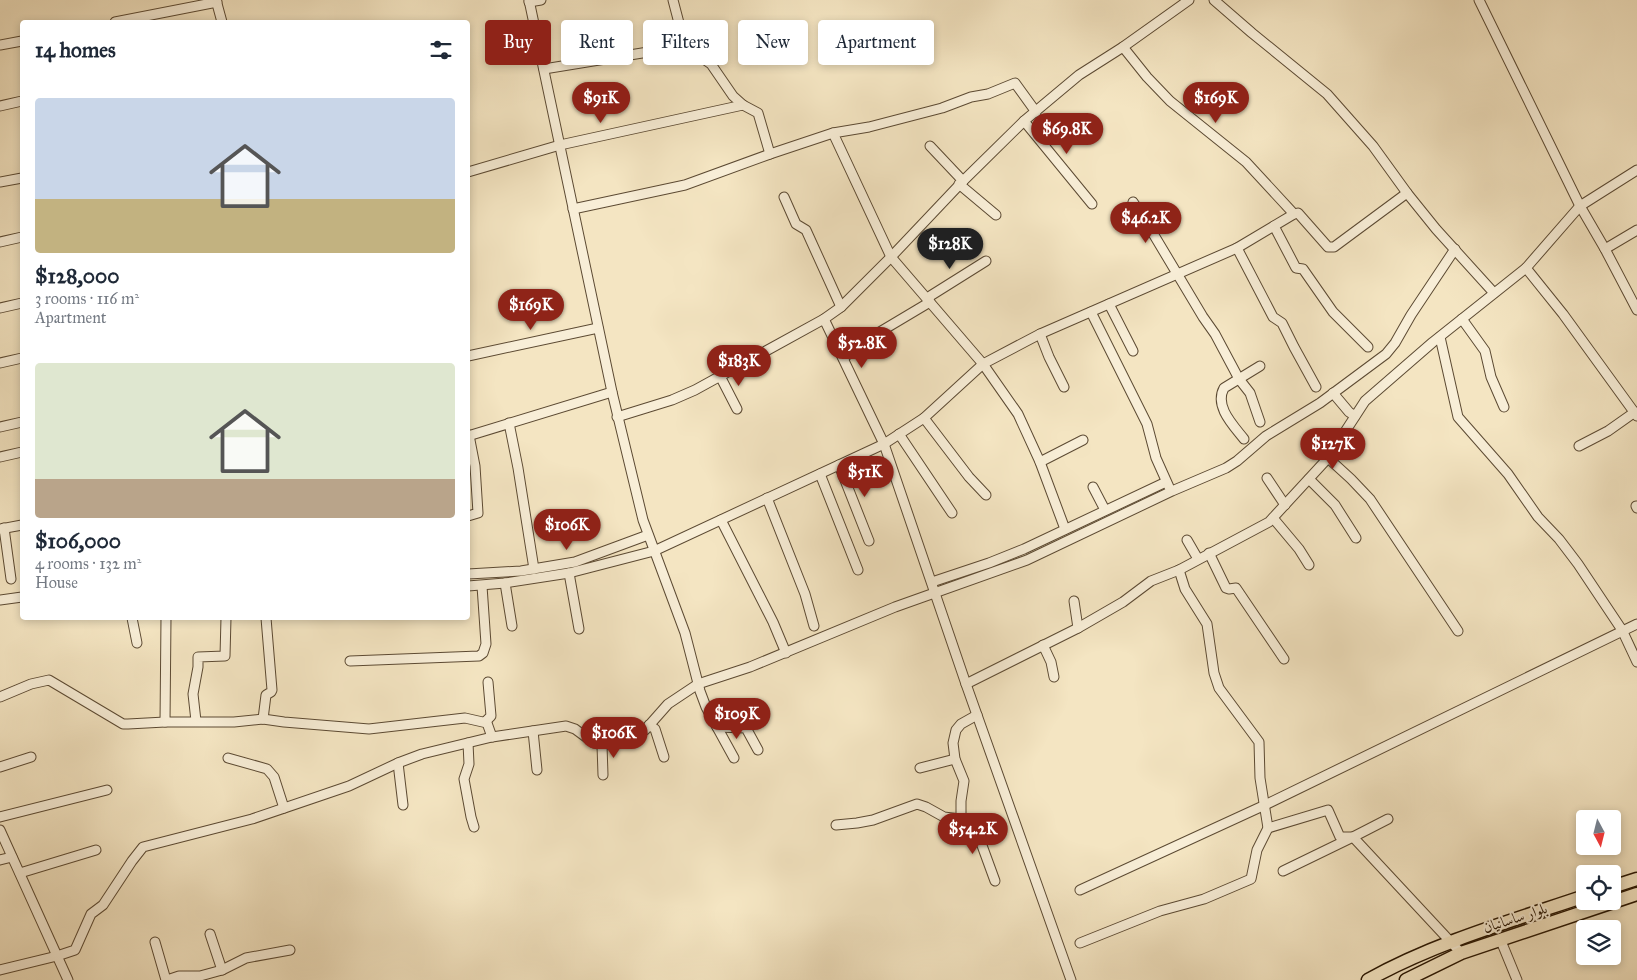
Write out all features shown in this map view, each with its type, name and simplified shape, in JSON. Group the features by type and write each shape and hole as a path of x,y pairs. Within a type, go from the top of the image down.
{"highway":[{"path":"1621,884 1637,879"},
{"name":"بلوار ساسانیان","path":"1406,980 1460,953 1501,941 1637,894"},
{"name":"بلوار ساسانیان","path":"1368,980 1386,970 1451,943 1576,899"}],"street":[{"path":"541,0 529,1 617,417 648,535 685,633 698,684 706,707 734,758"},
{"path":"673,0 678,20"},
{"path":"617,417 672,400 695,390 824,319 841,307 961,182 1024,121 1078,75 1123,47 1189,0"},
{"path":"1214,0 1327,94 1374,146 1406,193 1436,230 1494,293"},
{"path":"1479,0 1580,206 1637,310"},
{"path":"125,20 217,1 222,20"},
{"path":"0,45 20,41"},
{"path":"1123,47 1147,77 1170,101 1246,162 1294,214"},
{"path":"544,69 643,53"},
{"path":"712,65 733,96 743,105 758,113 770,154"},
{"path":"574,210 685,184 833,133 869,127 942,108 971,97 988,94 1015,83 1036,112"},
{"path":"0,106 20,101"},
{"path":"470,171 560,145 743,105"},
{"path":"1024,121 1092,204"},
{"path":"833,133 891,257 983,364 1018,414 1040,462 1065,529"},
{"path":"930,146 961,182 996,215"},
{"path":"966,684 1078,628 1123,602 1150,581 1179,570 1269,522 1328,458 1365,401 1440,337 1526,268 1580,206 1637,170"},
{"path":"0,182 20,178"},
{"path":"470,586 505,583 569,573 654,551 884,444 924,418 983,364 1040,334 1178,272 1237,248 1294,214 1298,213 1331,248 1406,193"},
{"path":"784,197 796,224 806,230 841,307"},
{"path":"1133,202 1178,272 1203,318 1215,334 1238,379 1250,393 1260,422"},
{"path":"1274,226 1296,268 1303,269 1333,312 1368,347"},
{"path":"1605,249 1637,230"},
{"path":"0,242 20,237"},
{"path":"1237,248 1273,317 1282,324 1316,387"},
{"path":"0,970 75,950 91,914 103,905 143,847 252,819 349,786 422,754 492,737 566,726 575,729 594,743 602,745 628,739 645,730 668,704 698,684 786,653 895,607 936,594 1027,560 1237,462 1266,436 1333,393 1386,354 1455,249"},
{"path":"843,358 986,261"},
{"path":"1526,268 1636,414 1580,446"},
{"path":"0,308 20,303"},
{"path":"1109,304 1133,352"},
{"path":"1091,312 1147,424 1156,458 1172,491"},
{"path":"824,319 884,444 966,684 1071,980"},
{"path":"1462,319 1485,351 1491,377 1504,407"},
{"path":"470,356 598,328"},
{"path":"1040,334 1064,388"},
{"path":"1440,337 1458,418 1508,474 1538,516 1578,564 1622,630 1637,662"},
{"path":"0,363 20,358"},
{"path":"1244,440 1221,406 1222,390 1260,366"},
{"path":"720,376 738,409"},
{"path":"470,434 612,392"},
{"path":"1333,393 1349,412 1355,416"},
{"path":"924,418 969,477 986,495"},
{"path":"0,426 20,422"},
{"path":"509,423 534,569"},
{"path":"899,434 952,513"},
{"path":"1040,462 1083,440"},
{"path":"470,444 475,466 478,513 470,515"},
{"path":"0,457 20,452"},
{"path":"1328,458 1370,499 1458,631"},
{"path":"838,465 869,540"},
{"path":"820,474 858,570"},
{"path":"1268,478 1276,494 1285,505"},
{"path":"1309,479 1335,505 1356,538"},
{"path":"932,582 1024,549 1166,482"},
{"path":"1093,487 1106,510"},
{"path":"767,498 805,594 814,626"},
{"path":"1273,518 1299,549 1309,565"},
{"path":"721,520 786,653"},
{"path":"11,579 2,528 20,525"},
{"path":"470,574 534,569 575,562 648,535"},
{"path":"1187,540 1198,559"},
{"path":"1209,553 1226,588 1236,588 1284,659"},
{"path":"1080,943 1160,911 1204,899 1251,879 1257,850 1268,828 1260,778 1259,742 1219,688 1214,673 1207,624 1185,589 1179,570"},
{"path":"569,573 579,629"},
{"path":"350,661 479,656 483,653 486,644 485,585 488,574"},
{"path":"505,583 512,626"},
{"path":"0,600 20,597"},
{"path":"1074,601 1078,628"},
{"path":"132,620 137,644"},
{"path":"166,620 166,722"},
{"path":"196,721 193,694 198,657 225,656 226,620"},
{"path":"263,719 266,696 272,690 266,620"},
{"path":"1080,890 1265,805 1637,624"},
{"path":"1044,645 1054,677"},
{"path":"0,697 31,684 49,680 123,724 196,721 234,722 263,719 369,729 465,718 485,722"},
{"path":"485,722 491,716 488,682"},
{"path":"960,818 964,781 955,759 953,743 956,730 961,724 977,715"},
{"path":"485,722 492,737"},
{"path":"649,725 655,729 664,757"},
{"path":"717,727 746,728 758,750"},
{"path":"533,730 537,770"},
{"path":"468,743 469,764 464,779 474,827"},
{"path":"602,745 603,774"},
{"path":"0,767 31,757"},
{"path":"228,758 272,772 284,808"},
{"path":"920,768 955,759"},
{"path":"398,763 403,805"},
{"path":"0,817 107,790"},
{"path":"836,825 857,824 873,820 917,804 944,817 968,820 976,829 994,881"},
{"path":"1268,828 1328,810 1340,837 1353,837 1460,953"},
{"path":"1283,871 1388,819"},
{"path":"0,830 68,980"},
{"path":"20,873 96,850"},
{"path":"0,860 12,857"},
{"path":"210,934 222,970"},
{"path":"1501,941 1517,980"},
{"path":"155,942 166,980 179,976 200,976 222,970 246,958 290,950"}]}
